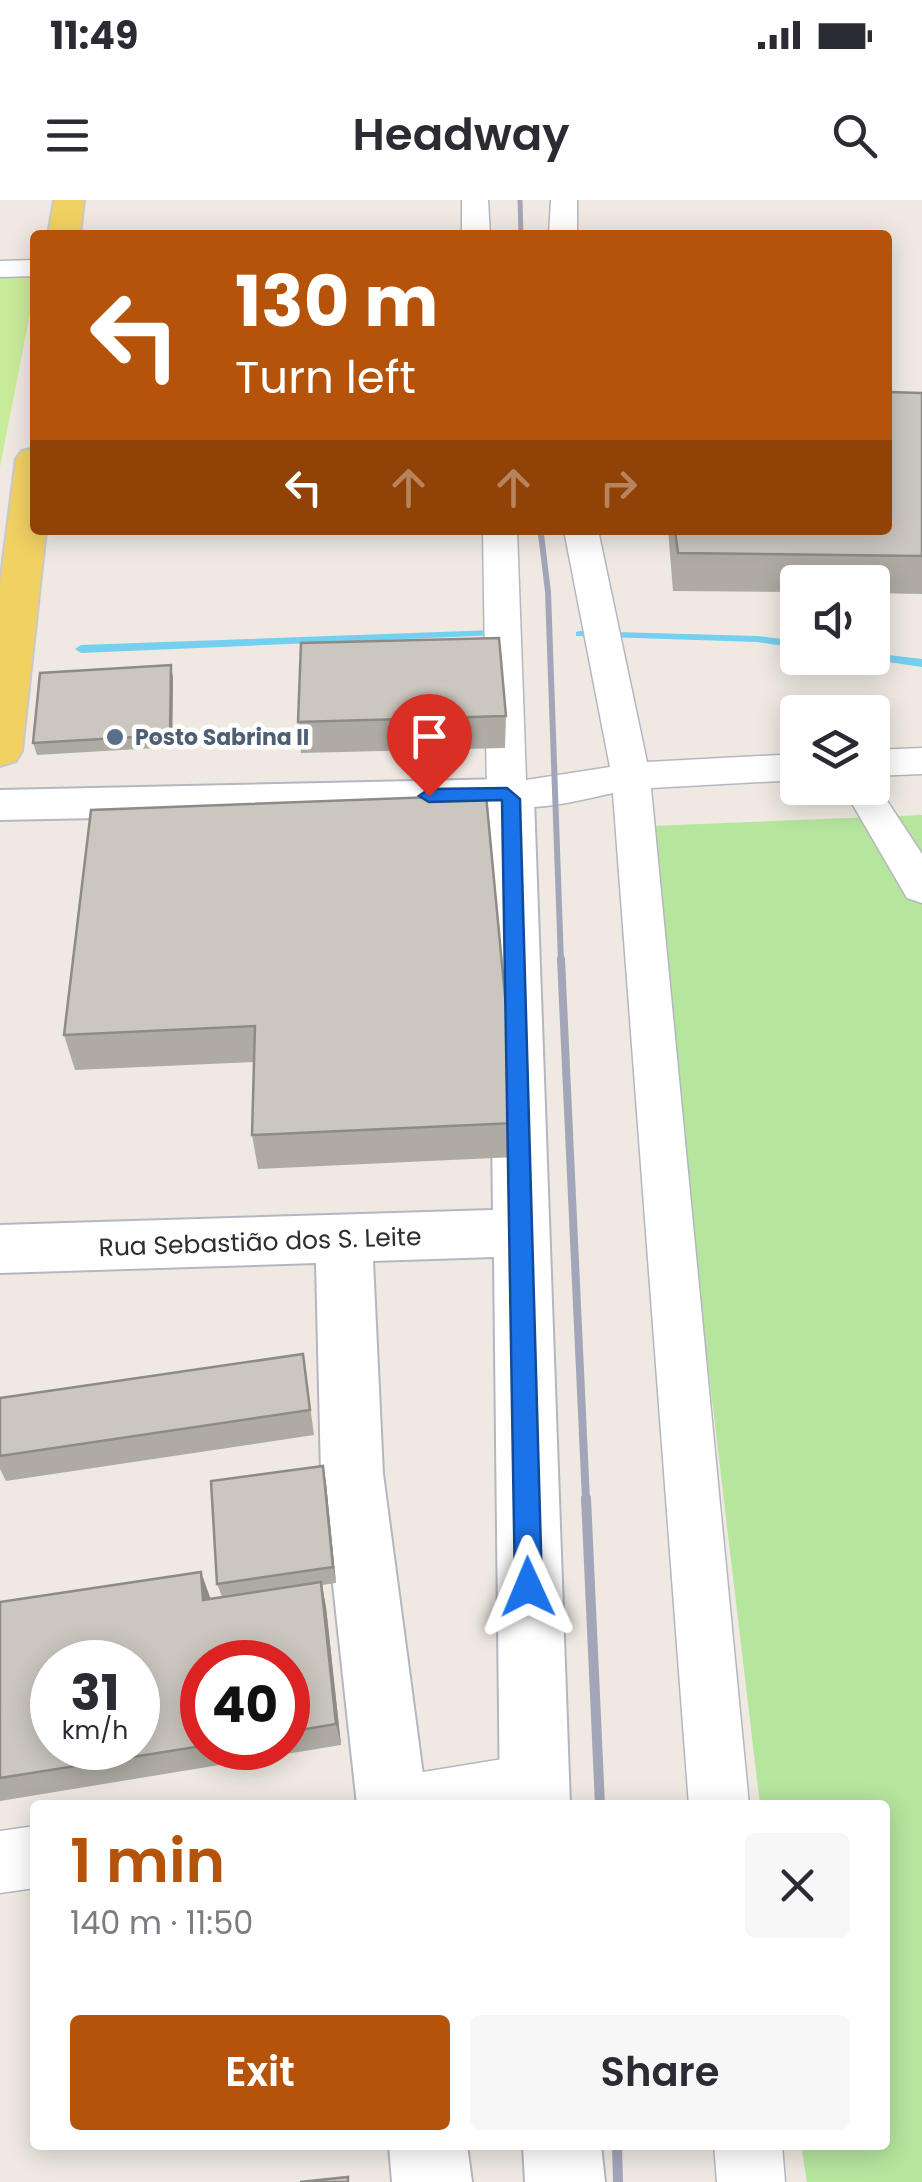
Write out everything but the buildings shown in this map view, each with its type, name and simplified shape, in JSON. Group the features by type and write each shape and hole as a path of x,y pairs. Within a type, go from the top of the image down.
{"main road":[{"path":"65,230 68,200"},
{"path":"0,751 6,623 30,488"}],"street":[{"path":"475,200 476,230"},
{"path":"563,230 564,200"},
{"path":"0,268 30,268"},
{"path":"464,1800 534,1794 511,799 507,794 500,535"},
{"path":"582,535 631,776 719,1800"},
{"path":"890,762 922,761"},
{"path":"0,805 552,792 631,776 780,768"},
{"path":"872,805 922,888"},
{"name":"Rua Sebastião dos S. Leite","path":"0,1249 344,1241 520,1232"},
{"path":"344,1241 352,1474 391,1800"},
{"path":"0,1862 30,1858"},
{"path":"429,2150 432,2182"},
{"path":"562,2150 565,2182"},
{"path":"748,2150 751,2182"}],"green space":[{"path":"30,271 30,314 0,467 0,272"},
{"path":"922,815 922,2182 807,2182 802,2150 890,2150 890,1800 759,1800 651,884 652,826"}],"waterway":[{"path":"81,649 495,633"},
{"path":"580,634 780,642"},
{"path":"890,659 922,663"}],"railway":[{"path":"520,200 521,230"},
{"path":"541,535 548,592 561,962"},
{"path":"561,959 586,1500"},
{"path":"586,1498 600,1800"},
{"path":"617,2150 618,2182"}],"place":[{"name":"Posto Sabrina II","path":"115,737"}],"route":[{"path":"429,796 507,794 511,799 528,1587"}]}
